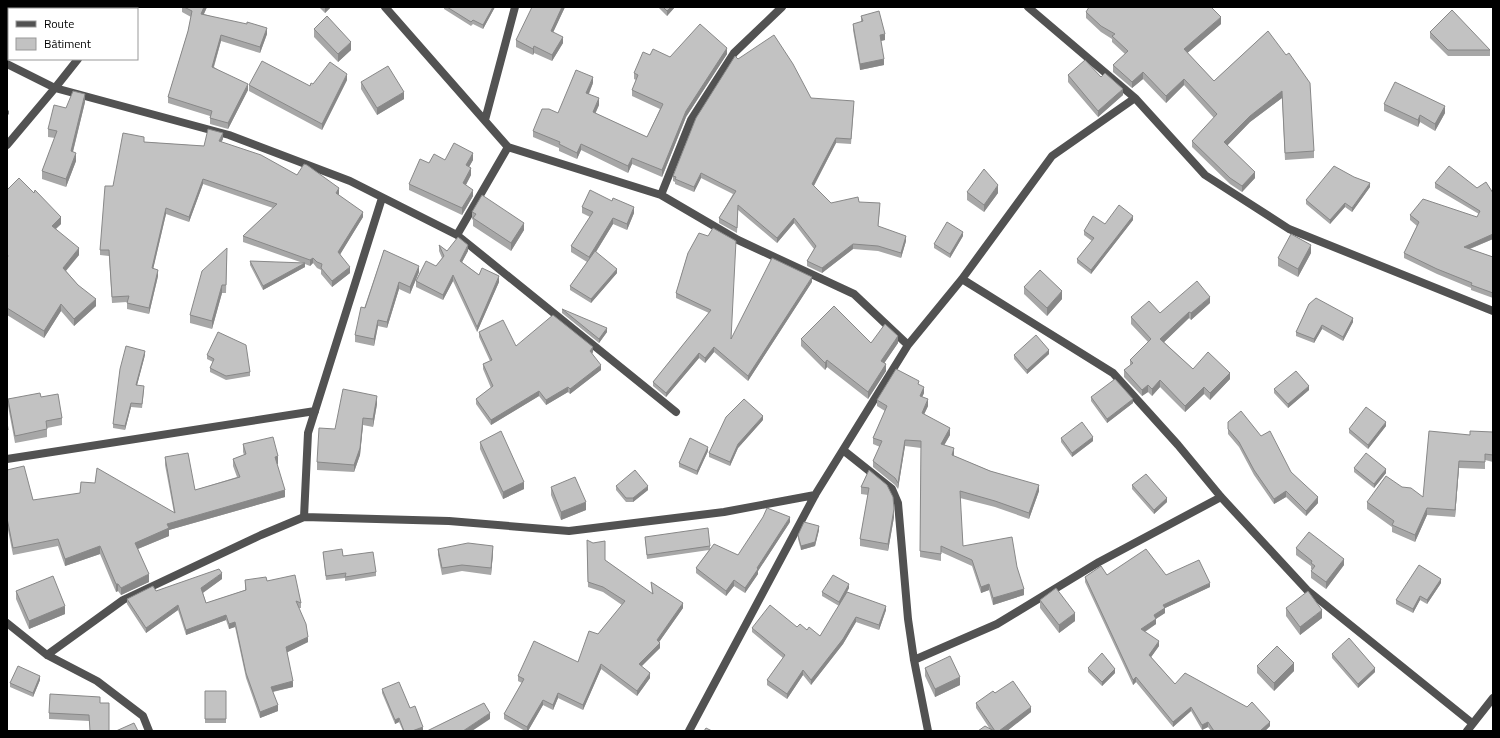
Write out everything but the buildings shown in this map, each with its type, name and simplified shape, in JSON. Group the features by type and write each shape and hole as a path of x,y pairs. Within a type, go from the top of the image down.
{"street":[{"path":"386,7 508,147 661,194 738,240 854,294 908,345"},
{"path":"484,120 515,7"},
{"path":"661,194 691,120 734,53 782,7"},
{"path":"1028,7 1136,98 1206,175 1290,228 1493,311"},
{"path":"7,145 77,60"},
{"path":"7,64 55,88 229,135 350,181 457,236 676,412"},
{"path":"688,731 815,495 908,345 962,279 1052,156 1136,98"},
{"path":"457,236 508,147"},
{"path":"304,517 308,433 382,198"},
{"path":"962,279 1113,373 1178,445 1221,497 1306,590 1472,723"},
{"path":"7,459 315,411"},
{"path":"843,450 892,489 898,503 908,619 914,660 928,731"},
{"path":"47,656 123,600 254,538 304,517 449,520 569,531 724,512 815,495"},
{"path":"914,660 997,624 1099,562 1221,497"},
{"path":"7,623 47,656 97,680 143,716 149,731"},
{"path":"1467,731 1493,698"}]}
